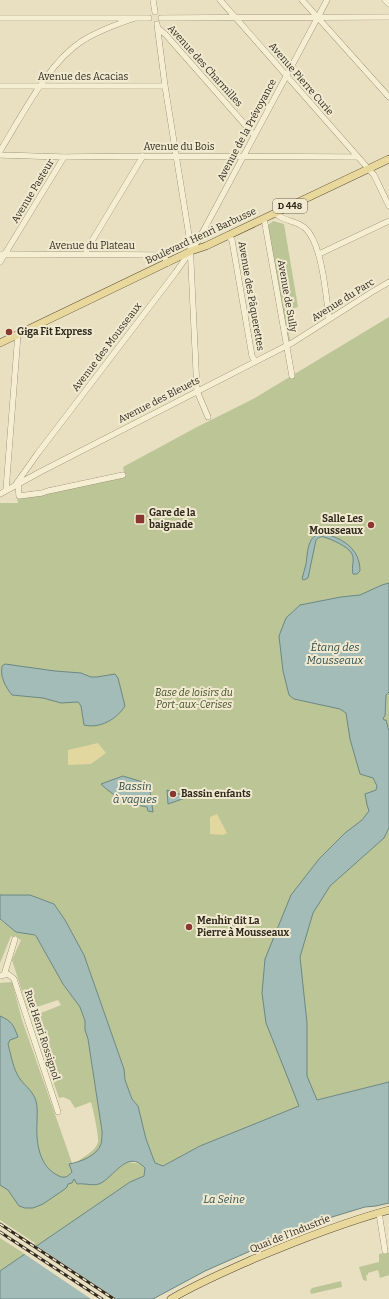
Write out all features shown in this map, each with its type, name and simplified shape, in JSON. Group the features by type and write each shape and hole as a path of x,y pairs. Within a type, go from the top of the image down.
{"main road":[{"name":"Boulevard Henri Barbusse","path":"20,333 191,251 206,246 389,159"},
{"name":"D 448","path":"0,342 20,333"},
{"name":"Quai de l'Industrie","path":"171,1299 188,1288 286,1245 329,1229 389,1210"},
{"name":"Quai de l'Industrie","path":"179,1299 201,1283"}],"street":[{"path":"153,0 155,12"},
{"name":"Avenue Pierre Curie","path":"220,0 358,157 370,168"},
{"path":"302,0 389,97"},
{"name":"Avenue de la Prévoyance","path":"191,251 327,0"},
{"path":"385,0 389,4"},
{"path":"155,12 160,14 162,18"},
{"path":"149,18 152,13 155,12"},
{"path":"162,18 389,17"},
{"path":"0,18 149,18"},
{"path":"0,151 40,86 61,60 81,42 105,29 135,18"},
{"path":"149,18 152,23 158,26"},
{"path":"162,18 158,26 158,38 191,251 197,391 208,417"},
{"name":"Avenue des Charmilles","path":"158,26 254,135"},
{"name":"Avenue des Acacias","path":"0,86 165,86"},
{"name":"Avenue du Bois","path":"0,155 64,157 358,157"},
{"path":"86,254 87,249 143,156"},
{"name":"Avenue Pasteur","path":"0,262 2,254 64,157"},
{"path":"370,168 389,206"},
{"path":"275,213 281,218 300,224 314,238 319,254 330,318"},
{"name":"Avenue de Sully","path":"264,218 292,376"},
{"path":"319,254 389,221"},
{"name":"Avenue des Pâquerettes","path":"228,235 232,240 252,356 255,361"},
{"name":"Avenue des Mousseaux","path":"17,484 38,453 191,251"},
{"name":"Avenue du Plateau","path":"2,254 163,255 168,263"},
{"name":"Avenue du Parc","path":"287,346 389,282"},
{"path":"6,490 20,333"},
{"name":"Avenue des Bleuets","path":"0,494 255,361 287,346"},
{"path":"17,484 19,496 42,493 123,475"},
{"path":"2,976 16,939"},
{"name":"Rue Henri Rossignol","path":"2,976 8,974 14,979 58,1112"},
{"path":"379,1213 385,1251"}],"green space":[{"path":"273,221 284,224 298,307 285,311 290,341 288,343 268,225"},
{"name":"Base de loisirs du Port-aux-Cerises","path":"389,317 389,1082 299,1106 200,1146 163,1166 155,1163 146,1139 138,1106 132,1099 125,1080 124,1069 84,955 65,920 54,904 30,895 0,895 0,503 18,503 17,498 125,477 123,467 253,399"},
{"path":"0,920 11,928 36,936 64,985 80,1007 85,1021 102,1131 102,1141 101,1147 96,1152 78,1165 77,1162 92,1151 98,1142 97,1129 91,1102 75,1108 70,1100 63,1097 59,1098 31,1017 61,1005 58,1000 28,1010 12,960 21,940 11,936 0,963"},
{"path":"12,982 22,1020 79,1183 84,1183 128,1162 141,1164 145,1168 144,1176 130,1182 89,1210 89,1212 37,1246 34,1244 35,1243 0,1220 0,983"},
{"path":"0,1238 25,1254 0,1271"},
{"path":"389,1252 389,1275 380,1278 378,1270 366,1275 367,1281 363,1280 359,1267 379,1262 379,1254"},
{"path":"341,1281 342,1287 311,1294 310,1291 312,1288"}],"sand":[{"path":"98,743 106,753 91,764 68,765 68,750"},
{"path":"217,814 227,833 223,835 210,834 210,817"}],"water":[{"path":"322,533 343,541 353,550 359,563 360,571 357,574 353,574 353,559 350,551 340,544 322,537 316,540 308,578 304,580 302,579 309,545 313,537"},
{"path":"389,583 389,692 386,695 385,716 383,718 386,720 389,731 389,828 384,838 330,886 313,913 300,957 307,1023 307,1076 317,1100 389,1082 389,1203 365,1207 332,1217 298,1230 205,1271 153,1299 0,1299 0,1271 130,1182 144,1176 145,1168 132,1161 126,1163 105,1181 96,1185 77,1184 74,1179 65,1189 43,1204 33,1208 19,1206 8,1190 0,1185 0,1016 12,1024 18,1037 10,1040 8,1044 12,1062 22,1082 31,1092 36,1101 38,1146 43,1161 47,1167 59,1176 68,1176 72,1172 69,1164 88,1158 96,1152 101,1142 102,1131 88,1039 85,1030 85,1021 80,1007 63,984 36,936 16,932 0,919 0,895 30,895 54,904 65,920 84,955 124,1069 125,1080 132,1099 138,1106 146,1139 155,1163 163,1166 200,1146 299,1106 266,1023 262,993 265,959 291,895 319,859 345,833 362,820 369,811 365,794 376,790 377,786 373,778 360,774 350,739 346,713 340,709 294,699 289,695 283,671 279,636 286,618 300,605 360,595"},
{"path":"5,664 81,673 91,677 115,674 118,678 125,706 122,711 108,722 96,726 84,725 81,706 78,702 61,703 43,698 12,695 2,678 2,666"},
{"name":"Bassin à vagues","path":"123,776 149,784 153,812 148,811 147,807 122,799 111,793 101,784"},
{"name":"Bassin enfants","path":"167,790 188,797 168,804"}],"pier":[{"path":"35,1245 117,1299 91,1299 23,1253"}],"railway":[{"path":"0,1224 114,1299"},
{"path":"0,1232 102,1299"}],"place":[{"name":"Giga Fit Express","path":"9,332"},
{"name":"Gare de la baignade","path":"140,519"},
{"name":"Salle Les Mousseaux","path":"371,525"},
{"name":"Bassin enfants","path":"173,794"},
{"name":"Menhir dit La Pierre à Mousseaux","path":"189,927"}],"water label":[{"name":"Étang des Mousseaux","path":"335,653"},
{"name":"La Seine","path":"224,1199"}]}
